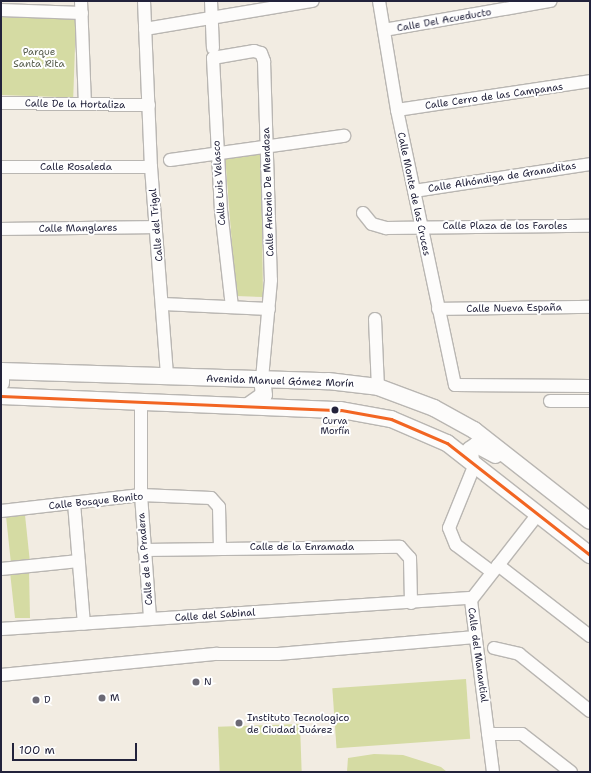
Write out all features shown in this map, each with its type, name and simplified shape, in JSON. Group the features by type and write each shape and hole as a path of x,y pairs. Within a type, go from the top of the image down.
{"main road":[{"name":"Avenida Manuel Gómez Morín","path":"1,371 262,379 378,387 434,408 474,430 589,518"},
{"path":"1,371 1,382"},
{"path":"29,397 30,384 40,373"},
{"path":"248,406 264,395 262,379"},
{"path":"1,396 141,403 341,410 391,419 432,434 473,462 590,555"},
{"path":"473,462 470,450 476,445 490,450 520,474 526,471"}],"street":[{"path":"82,1 85,103"},
{"path":"144,1 145,29 211,16 313,1"},
{"name":"Calle Luis Velasco","path":"211,1 217,154 232,307"},
{"name":"Calle Monte de las Cruces","path":"379,1 397,110 455,385 590,386"},
{"name":"Calle Del Acueducto","path":"384,30 551,1"},
{"path":"1,10 82,13"},
{"name":"Calle del Trigal","path":"145,29 151,167 168,377"},
{"name":"Calle Antonio De Mendoza","path":"213,53 254,51 263,56 267,147 269,308 262,379"},
{"name":"Calle Cerro de las Campanas","path":"397,110 590,81"},
{"name":"Calle De la Hortaliza","path":"1,103 149,105"},
{"path":"170,160 344,136"},
{"name":"Calle Alhóndiga de Granaditas","path":"414,191 590,164"},
{"name":"Calle Rosaleda","path":"1,167 151,167"},
{"name":"Calle Plaza de los Faroles","path":"363,213 377,227 590,226"},
{"name":"Calle Manglares","path":"1,229 155,226"},
{"path":"163,304 269,308"},
{"name":"Calle Nueva España","path":"438,310 590,307"},
{"path":"376,319 378,387"},
{"path":"550,401 590,401"},
{"name":"Calle de la Pradera","path":"141,403 140,495 150,619"},
{"path":"473,462 449,528 456,545 495,569 590,636"},
{"name":"Calle Bosque Bonito","path":"1,511 140,495 214,499 219,507 220,547"},
{"path":"74,503 84,624"},
{"name":"Calle del Manantial","path":"492,772 471,601 538,514"},
{"name":"Calle de la Enramada","path":"144,550 220,547 400,547 410,558 411,603"},
{"path":"1,569 79,561"},
{"name":"Calle del Sabinal","path":"1,630 411,603 429,603 436,606 471,601"},
{"path":"1,675 217,654 278,654 475,637"},
{"path":"494,648 519,654 590,711"},
{"path":"488,734 518,732 571,772"}],"green space":[{"name":"Parque Santa Rita","path":"1,17 76,20 73,98 1,95"},
{"path":"261,150 263,297 236,296 225,155"},
{"path":"25,515 30,560 11,562 6,517"},
{"path":"29,570 30,618 15,618 10,572"},
{"path":"466,679 470,739 337,748 332,688"},
{"path":"300,724 302,772 220,772 218,727"},
{"path":"374,754 403,755 441,767 447,772 347,772 348,758"}],"transit line":[{"path":"1,396 341,410 391,419 447,443 590,555"}],"place":[{"name":"Curva Morfín","path":"335,410"},
{"name":"N","path":"196,682"},
{"name":"M","path":"102,698"},
{"name":"D","path":"36,700"},
{"name":"Instituto Tecnologico de Ciudad Juárez","path":"239,723"}]}
